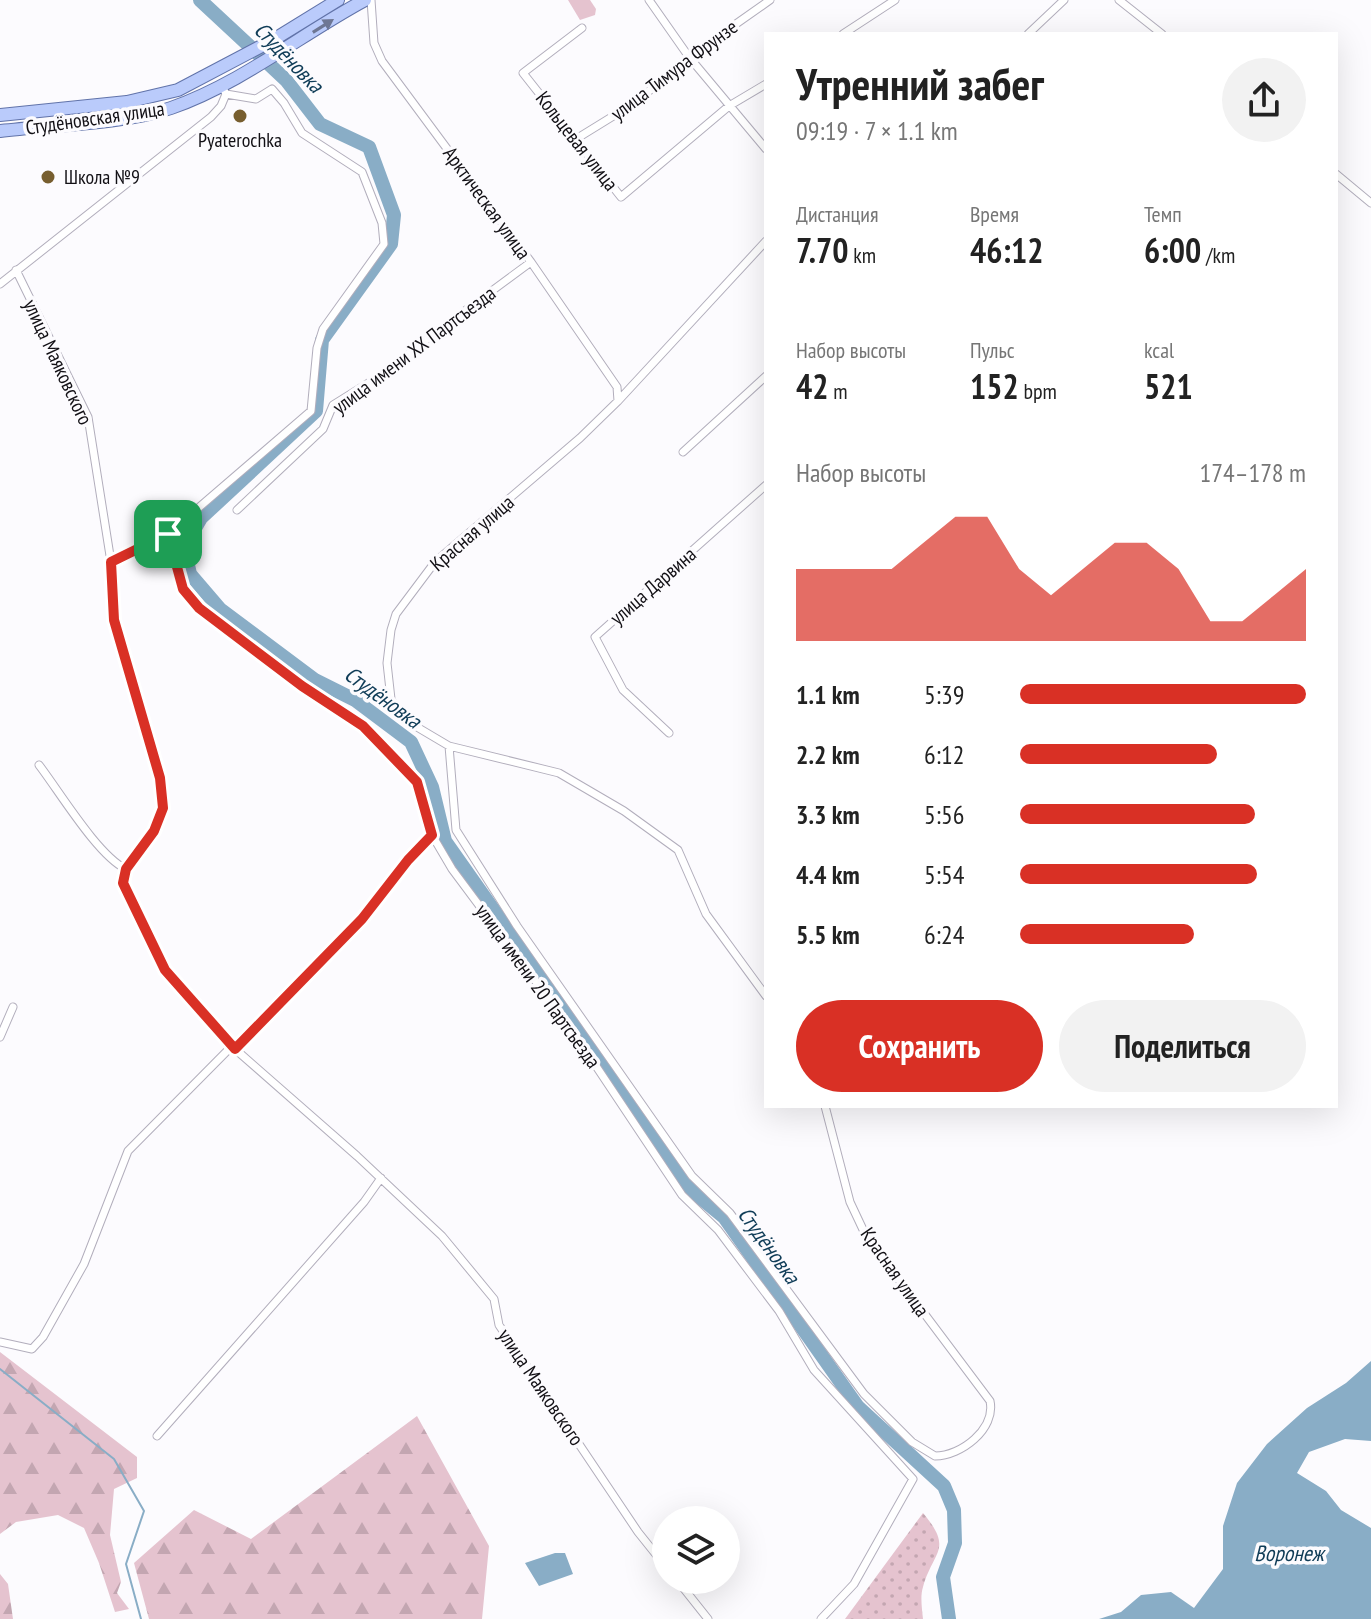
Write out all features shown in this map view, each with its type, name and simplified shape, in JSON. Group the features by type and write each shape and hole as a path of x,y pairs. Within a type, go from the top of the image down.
{"main road":[{"name":"Студёновская улица","path":"0,115 127,102 178,90 273,40 338,0"},
{"name":"Студёновская улица","path":"0,131 152,113 172,107 227,86 362,2"}],"street":[{"path":"649,0 689,57 764,147"},
{"name":"улица Тимура Фрунзе","path":"576,139 636,102 689,57 770,0"},
{"path":"846,32 895,0"},
{"path":"1030,32 1064,0"},
{"path":"1119,0 1159,32"},
{"name":"Арктическая улица","path":"362,2 382,61 531,262 617,387 618,401"},
{"name":"Кольцевая улица","path":"582,28 523,73 621,197 729,106 764,85"},
{"path":"0,284 211,117 221,106 227,86"},
{"name":"улица имени ХХ Партсъезда","path":"168,534 311,411 317,348 323,329 384,244 382,223 362,172 302,133 272,89 256,99 227,86"},
{"path":"1338,176 1371,203"},
{"name":"Красная улица","path":"764,243 580,438 435,562 396,614 387,663 394,708 400,717 449,746 559,773 624,811 678,850 706,914 764,993"},
{"name":"улица имени ХХ Партсъезда","path":"237,510 323,429 333,405 394,367 531,262"},
{"name":"улица Маяковского","path":"16,270 88,417 111,562 114,620 160,778 163,808 154,831 126,869 123,883 165,970 233,1047 442,1236 494,1299 499,1325 652,1550"},
{"path":"683,452 764,378"},
{"name":"улица Дарвина","path":"669,733 623,690 595,637 764,487"},
{"path":"111,562 168,534"},
{"name":"улица имени 20 Партсъезда","path":"168,534 183,589 199,608 302,686 363,726 417,782 432,835 452,869 572,1030 682,1195 718,1230 779,1311 814,1370 913,1479 854,1584 821,1619"},
{"name":"улица имени 20 Партсъезда","path":"449,746 456,830 517,926 692,1176 730,1213 864,1394 912,1442 935,1456 951,1454 962,1447 988,1422"},
{"path":"39,765 102,850 126,869"},
{"path":"0,1342 32,1349 43,1337 84,1264 128,1151 362,919 408,860 432,835"},
{"path":"0,1037 13,1007"},
{"name":"Красная улица","path":"826,1108 850,1202 866,1236 990,1401 992,1410 988,1422"},
{"path":"157,1436 364,1202 381,1178"},
{"path":"688,1594 708,1619"}],"green space":[{"path":"568,0 590,0 596,9 595,15 580,20"},
{"path":"0,1352 137,1457 137,1478 114,1489 110,1535 121,1582 117,1593 129,1609 115,1612 84,1528 58,1515 16,1522 0,1534"},
{"path":"417,1416 489,1546 482,1619 149,1619 134,1563 194,1510 251,1539"},
{"path":"923,1513 939,1543 922,1591 923,1619 845,1619"},
{"path":"0,1574 8,1584 13,1619 0,1619"}],"water":[{"name":"Воронеж","path":"1371,1361 1371,1441 1345,1439 1309,1452 1297,1473 1326,1491 1341,1510 1371,1528 1371,1619 1099,1619 1121,1612 1141,1595 1171,1592 1194,1608 1223,1569 1223,1526 1237,1483 1267,1444 1307,1408 1346,1383"},
{"path":"555,1553 565,1553 573,1574 539,1586 525,1563"}],"waterway":[{"name":"Студёновка","path":"200,0 286,80 320,124 369,147 394,215 391,244 322,340 316,411 201,518 184,547 190,574 220,609 315,680 355,700 411,742 432,787 445,841 691,1190 724,1217 858,1407 944,1486 954,1510 955,1543 943,1577 949,1619"},
{"path":"0,1369 114,1459 144,1511 126,1564 141,1619"}],"place":[{"name":"Pyaterochka","path":"240,116"},
{"name":"Школа №9","path":"48,177"}],"route":[{"path":"168,534 183,589 199,608 302,686 363,726 417,782 432,835 408,860 362,919 235,1049 165,970 123,883 126,869 154,831 163,808 160,778 114,620 111,562 168,534"}]}
